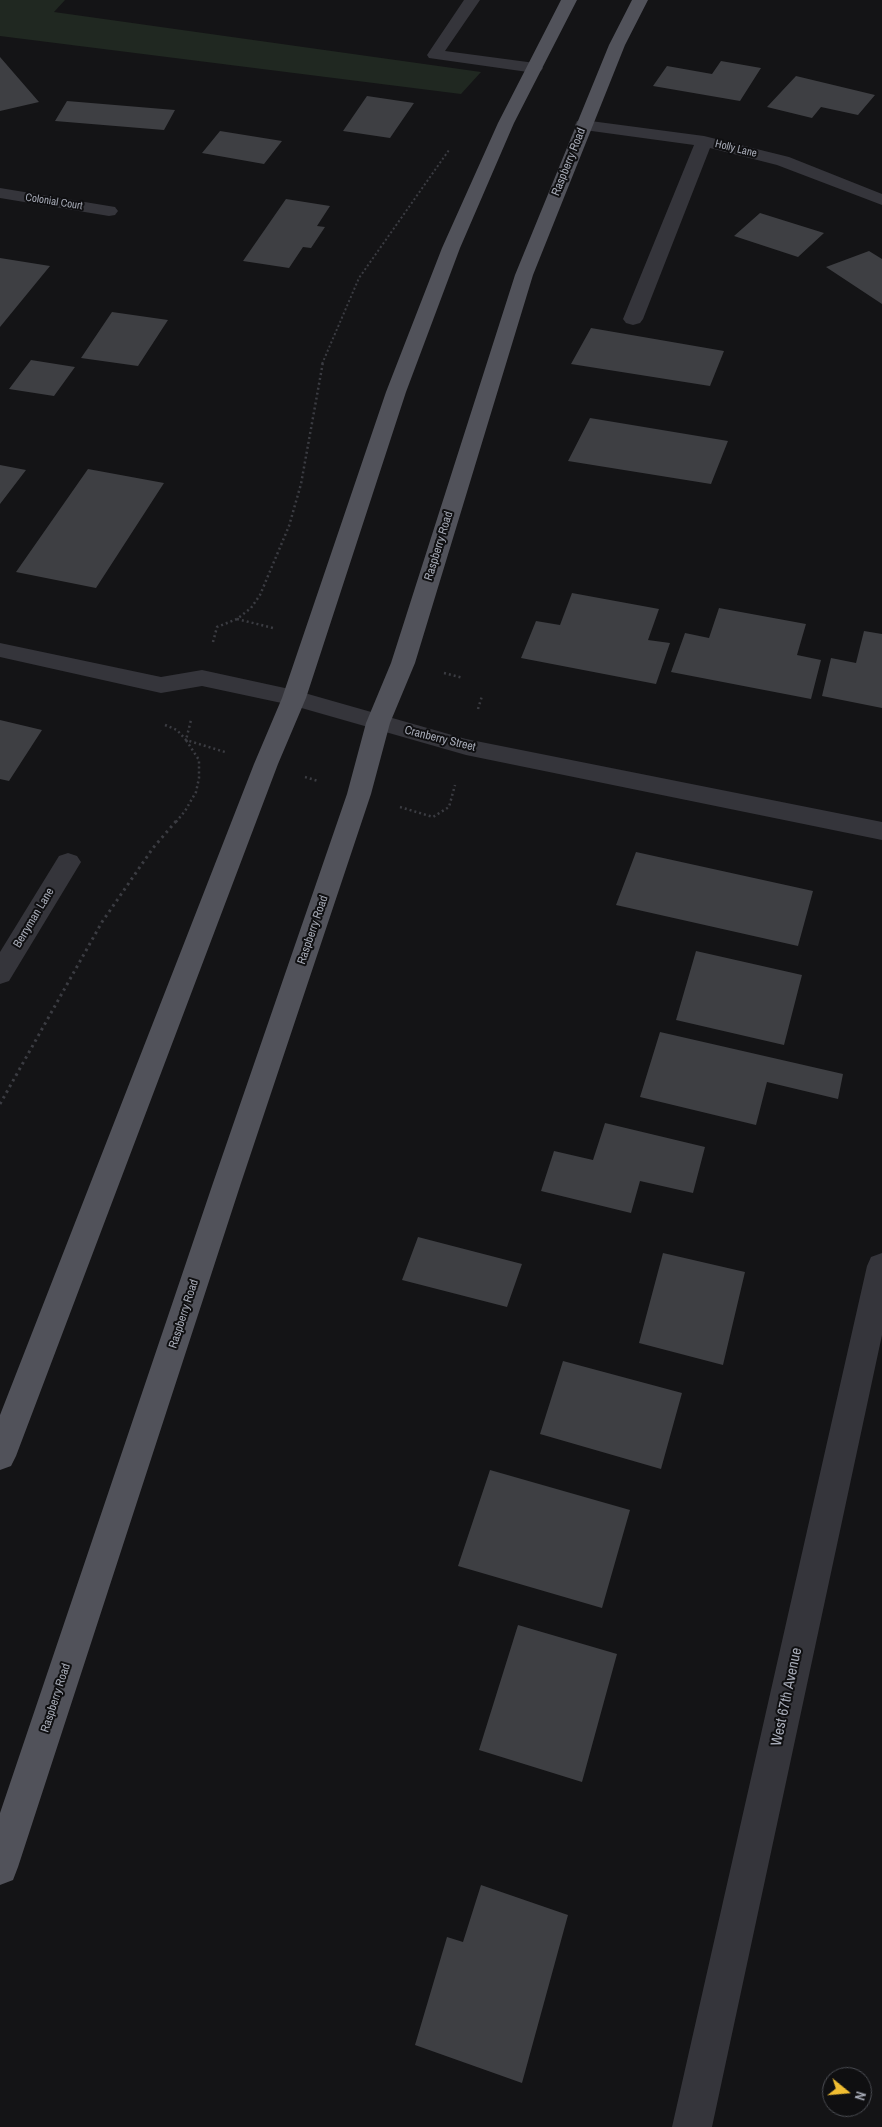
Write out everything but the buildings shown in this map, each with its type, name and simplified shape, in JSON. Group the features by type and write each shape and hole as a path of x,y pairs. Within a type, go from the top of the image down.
{"main road":[{"path":"0,1456 266,764 294,698 396,392 451,248 506,123 569,0"},
{"name":"Raspberry Road","path":"0,1867 227,1183 359,794 378,723 403,663 524,275 617,44 640,0"}],"street":[{"path":"472,0 435,55 535,68"},
{"name":"Holly Lane","path":"583,125 704,141 783,161 882,200"},
{"path":"633,319 704,141"},
{"name":"Colonial Court","path":"0,193 108,211"},
{"name":"Cranberry Street","path":"0,650 161,685 202,678 294,698 466,747 882,831"},
{"name":"Berryman Lane","path":"0,974 68,862"},
{"name":"West 67th Avenue","path":"692,2127 882,1266"}],"path":[{"path":"0,1104 102,922 153,848 184,811 196,792 199,778 199,760 186,740 217,627 237,619 251,608 260,595 289,526 301,484 323,360 359,278 454,142"}],"shaded area":[{"path":"0,0 65,0 54,12 481,72 461,94 0,36"}]}
